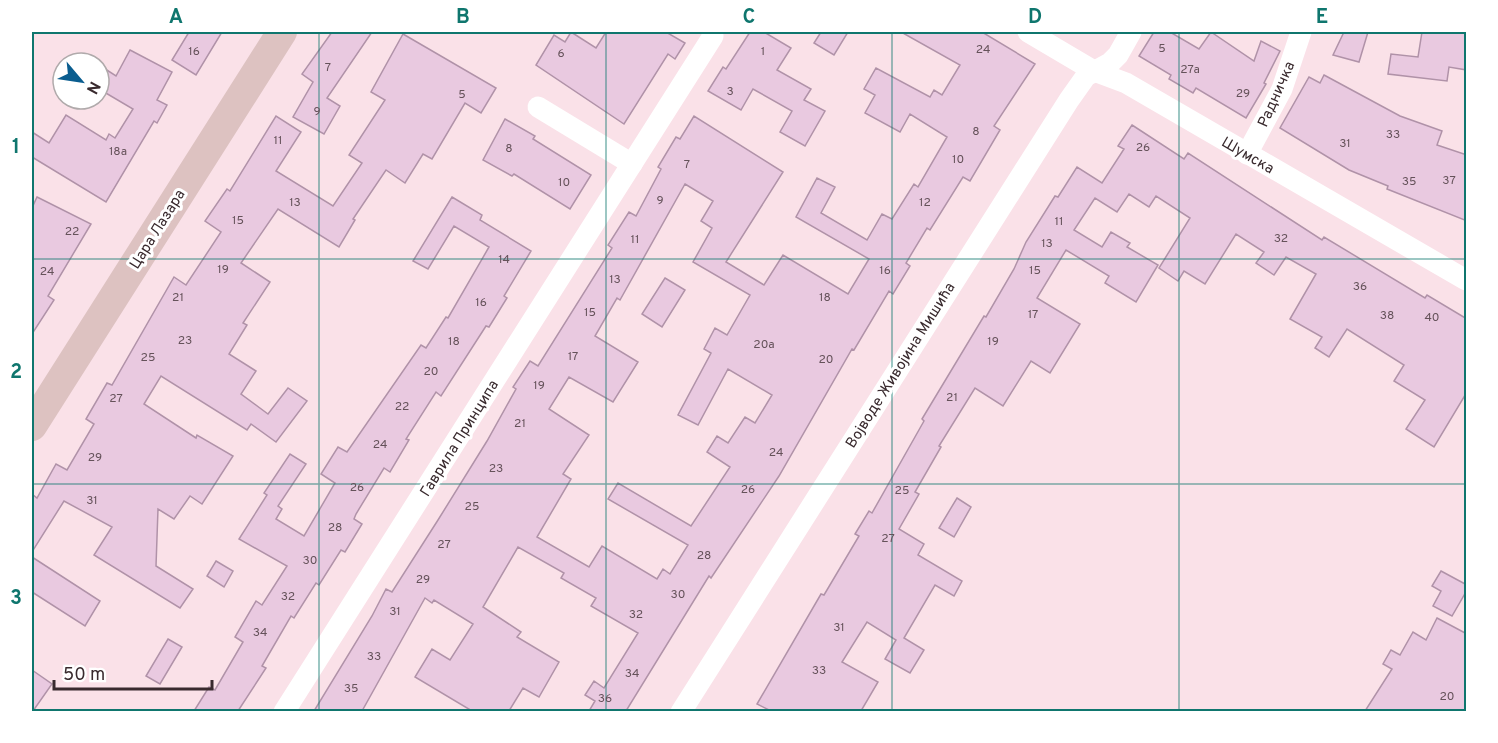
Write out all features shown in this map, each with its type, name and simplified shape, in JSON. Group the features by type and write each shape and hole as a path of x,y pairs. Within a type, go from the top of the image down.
{"main road":[{"name":"Цара Лазара","path":"32,426 282,32"}],"street":[{"name":"Шумска","path":"1028,32 1094,71 1126,83 1467,280"},
{"name":"Војводе Живојина Мишића","path":"681,711 1069,100 1086,76 1110,63 1118,55 1131,32"},
{"name":"Радничка","path":"1246,154 1282,89 1301,32"},
{"name":"Гаврила Принципа","path":"284,711 712,36"},
{"path":"538,107 632,164"}],"building":[{"path":"189,32 222,32 196,75 172,60"},
{"path":"332,32 372,32 327,98 340,106 324,134 293,117 313,82 302,74"},
{"path":"571,32 596,48 606,32 666,32 685,43 675,59 668,54 624,124 536,65 554,35 565,42"},
{"path":"750,32 764,32 791,48 777,70 811,89 804,100 825,111 805,146 780,132 792,111 753,89 741,110 708,91 723,67 726,69"},
{"path":"821,32 848,32 834,55 814,43"},
{"path":"901,32 982,32 1035,64 994,126 1000,130 970,181 963,177 930,230 927,228 906,263 910,266 893,294 889,291 854,350 852,349 779,476 711,578 709,576 626,711 589,711 595,701 585,695 594,681 604,688 638,633 591,606 596,598 561,578 564,573 518,547 483,607 521,632 517,637 559,662 539,697 523,688 509,711 472,711 415,677 432,649 450,660 473,624 434,600 432,603 425,598 362,711 314,711 386,589 392,592 487,441 516,389 513,387 530,361 538,366 612,248 608,245 629,212 636,216 661,169 658,167 676,137 680,139 694,116 783,172 726,262 764,285 783,255 848,294 869,259 796,217 817,178 835,187 821,213 867,240 882,214 892,219 914,184 918,187 947,137 910,114 900,132 865,113 875,95 864,89 876,68 930,97 934,90 942,95 960,65","holes":["685,184 713,201 701,221 712,228 693,262 750,295 727,335 715,328 704,349 711,353 678,415 698,425 728,369 772,395 755,423 745,417 728,443 717,436 707,452 730,467 691,526 618,483 608,499 688,545 670,574 663,569 657,579 602,546 589,567 537,537 571,479 563,474 589,435 549,409 569,377 613,402 638,362 595,336 617,298 620,300"]},
{"path":"1154,32 1170,32 1199,49 1211,32 1254,61 1261,41 1280,51 1264,83 1266,84 1246,118 1196,88 1193,93 1169,79 1171,75 1139,56"},
{"path":"1344,32 1368,32 1359,62 1333,55"},
{"path":"1422,32 1467,32 1467,70 1449,67 1447,81 1388,74 1391,54 1418,57"},
{"path":"403,34 496,88 481,113 465,103 432,159 423,154 405,183 386,170 353,219 355,220 339,247 278,209 241,263 270,282 243,323 247,325 229,354 256,371 241,394 268,414 288,388 307,401 276,442 251,424 247,430 161,376 144,404 196,438 197,435 233,456 202,504 190,496 174,519 158,509 156,566 193,589 180,608 94,555 112,527 64,501 32,552 32,494 37,498 56,464 67,470 94,424 86,419 107,383 112,385 174,277 186,285 221,232 205,221 227,189 230,191 276,116 301,132 276,171 333,206 362,163 349,155 385,100 371,92"},
{"path":"130,50 172,72 157,100 167,105 157,123 154,121 106,202 32,157 32,132 49,143 66,115 106,140 109,134 115,138 133,109 111,96 111,73 116,76"},
{"path":"1324,75 1400,116 1442,131 1437,145 1467,155 1467,221 1387,189 1388,186 1349,170 1280,128 1309,77 1320,83"},
{"path":"505,119 535,136 533,139 591,175 570,209 514,174 512,176 483,160"},
{"path":"1132,125 1184,159 1188,153 1322,240 1324,237 1425,298 1427,295 1467,319 1467,392 1434,447 1406,429 1425,400 1394,381 1404,365 1347,329 1329,357 1315,348 1322,337 1290,319 1316,274 1286,257 1274,275 1256,263 1264,252 1236,234 1205,284 1184,271 1178,281 1159,268 1190,218 1156,196 1149,207 1129,194 1117,212 1095,198 1074,230 1102,247 1111,232 1130,243 1127,247 1158,265 1136,302 1105,283 1109,276 1066,250 1037,298 1080,324 1050,373 1031,361 1003,406 975,388 939,446 941,447 915,492 919,494 899,529 924,544 918,555 962,581 954,596 935,585 904,638 924,650 910,673 885,659 896,640 867,622 842,662 878,682 861,711 771,711 757,704 821,594 824,595 859,536 855,534 869,511 872,513 924,421 922,419 984,316 986,317 1014,269 1026,242 1055,196 1058,197 1077,167 1102,183 1124,149 1118,146"},
{"path":"37,197 91,224 48,296 54,300 32,334 32,208"},
{"path":"452,197 482,215 480,220 531,251 504,296 507,298 489,327 486,326 441,396 436,392 406,439 409,440 390,472 384,468 354,519 362,524 345,552 341,550 319,585 316,583 294,618 291,616 262,666 266,668 238,711 194,711 209,687 215,690 243,642 235,637 256,601 262,605 287,566 239,539 267,495 264,493 290,454 306,464 278,506 282,509 276,519 304,536 335,483 321,474 338,447 347,452 421,345 426,348 446,317 448,318 489,247 454,226 428,269 413,261"},
{"path":"665,278 685,290 662,327 642,314"},
{"path":"957,498 971,507 954,537 939,528"},
{"path":"32,557 100,601 85,626 32,592"},
{"path":"216,561 233,571 224,587 207,576"},
{"path":"1441,571 1467,585 1467,590 1452,616 1433,606 1441,591 1432,586"},
{"path":"1437,618 1467,634 1467,711 1365,711 1392,669 1383,664 1391,650 1400,655 1413,632 1426,640"},
{"path":"168,639 182,647 160,684 146,676"},
{"path":"32,670 52,684 33,711 32,711"}]}
